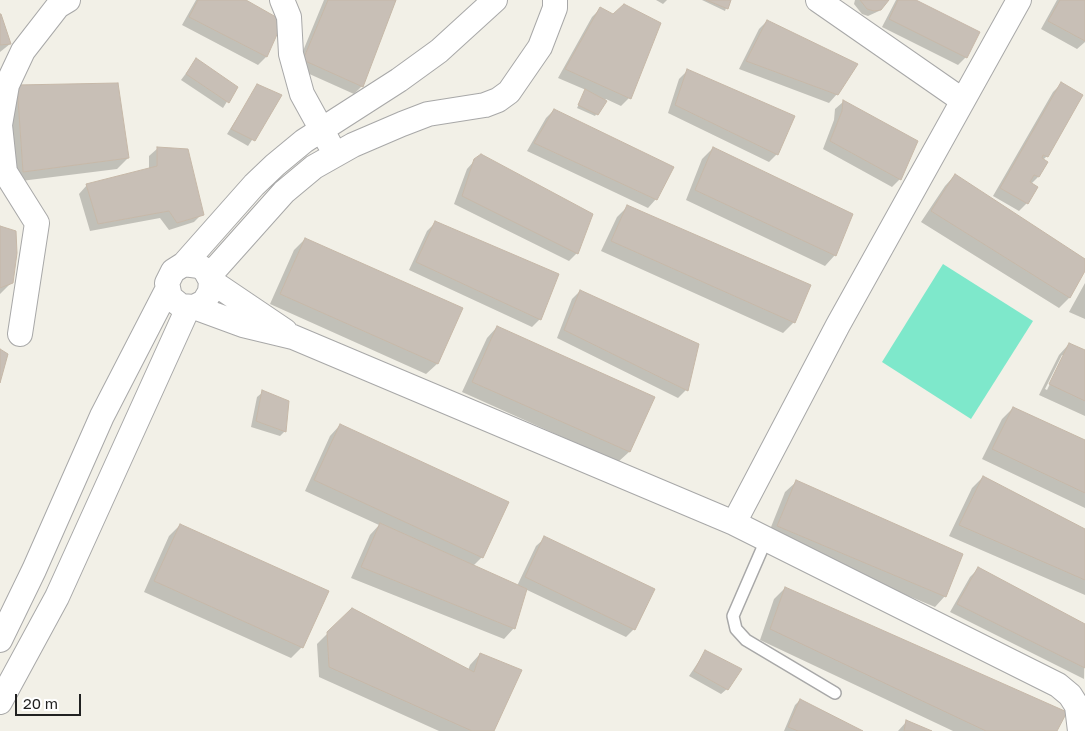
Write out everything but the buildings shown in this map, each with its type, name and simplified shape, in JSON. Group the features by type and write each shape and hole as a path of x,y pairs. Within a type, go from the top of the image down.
{"street":[{"path":"20,334 37,222 5,172 0,125 7,85 24,51 58,6 68,0"},
{"path":"282,0 289,17 291,54 302,94 337,155"},
{"path":"0,640 34,570 102,416 167,290 169,277 173,271 184,264 254,185 304,141 399,80 439,51 495,0"},
{"path":"0,702 57,597 191,308 204,302 210,292 210,279 284,192 314,168 386,131 428,114 484,105 498,100 509,92 540,47 555,8 555,0"},
{"path":"818,0 962,100"},
{"path":"734,524 838,325 1019,0"},
{"path":"184,264 199,266 210,279 292,337"},
{"path":"167,290 174,302 243,325 292,337 734,524 1058,685 1070,695 1077,706 1080,731"}],"lane":[{"path":"766,540 733,616 736,629 746,640 835,693"}],"green space":[{"path":"943,264 1033,321 971,419 882,362"}]}
